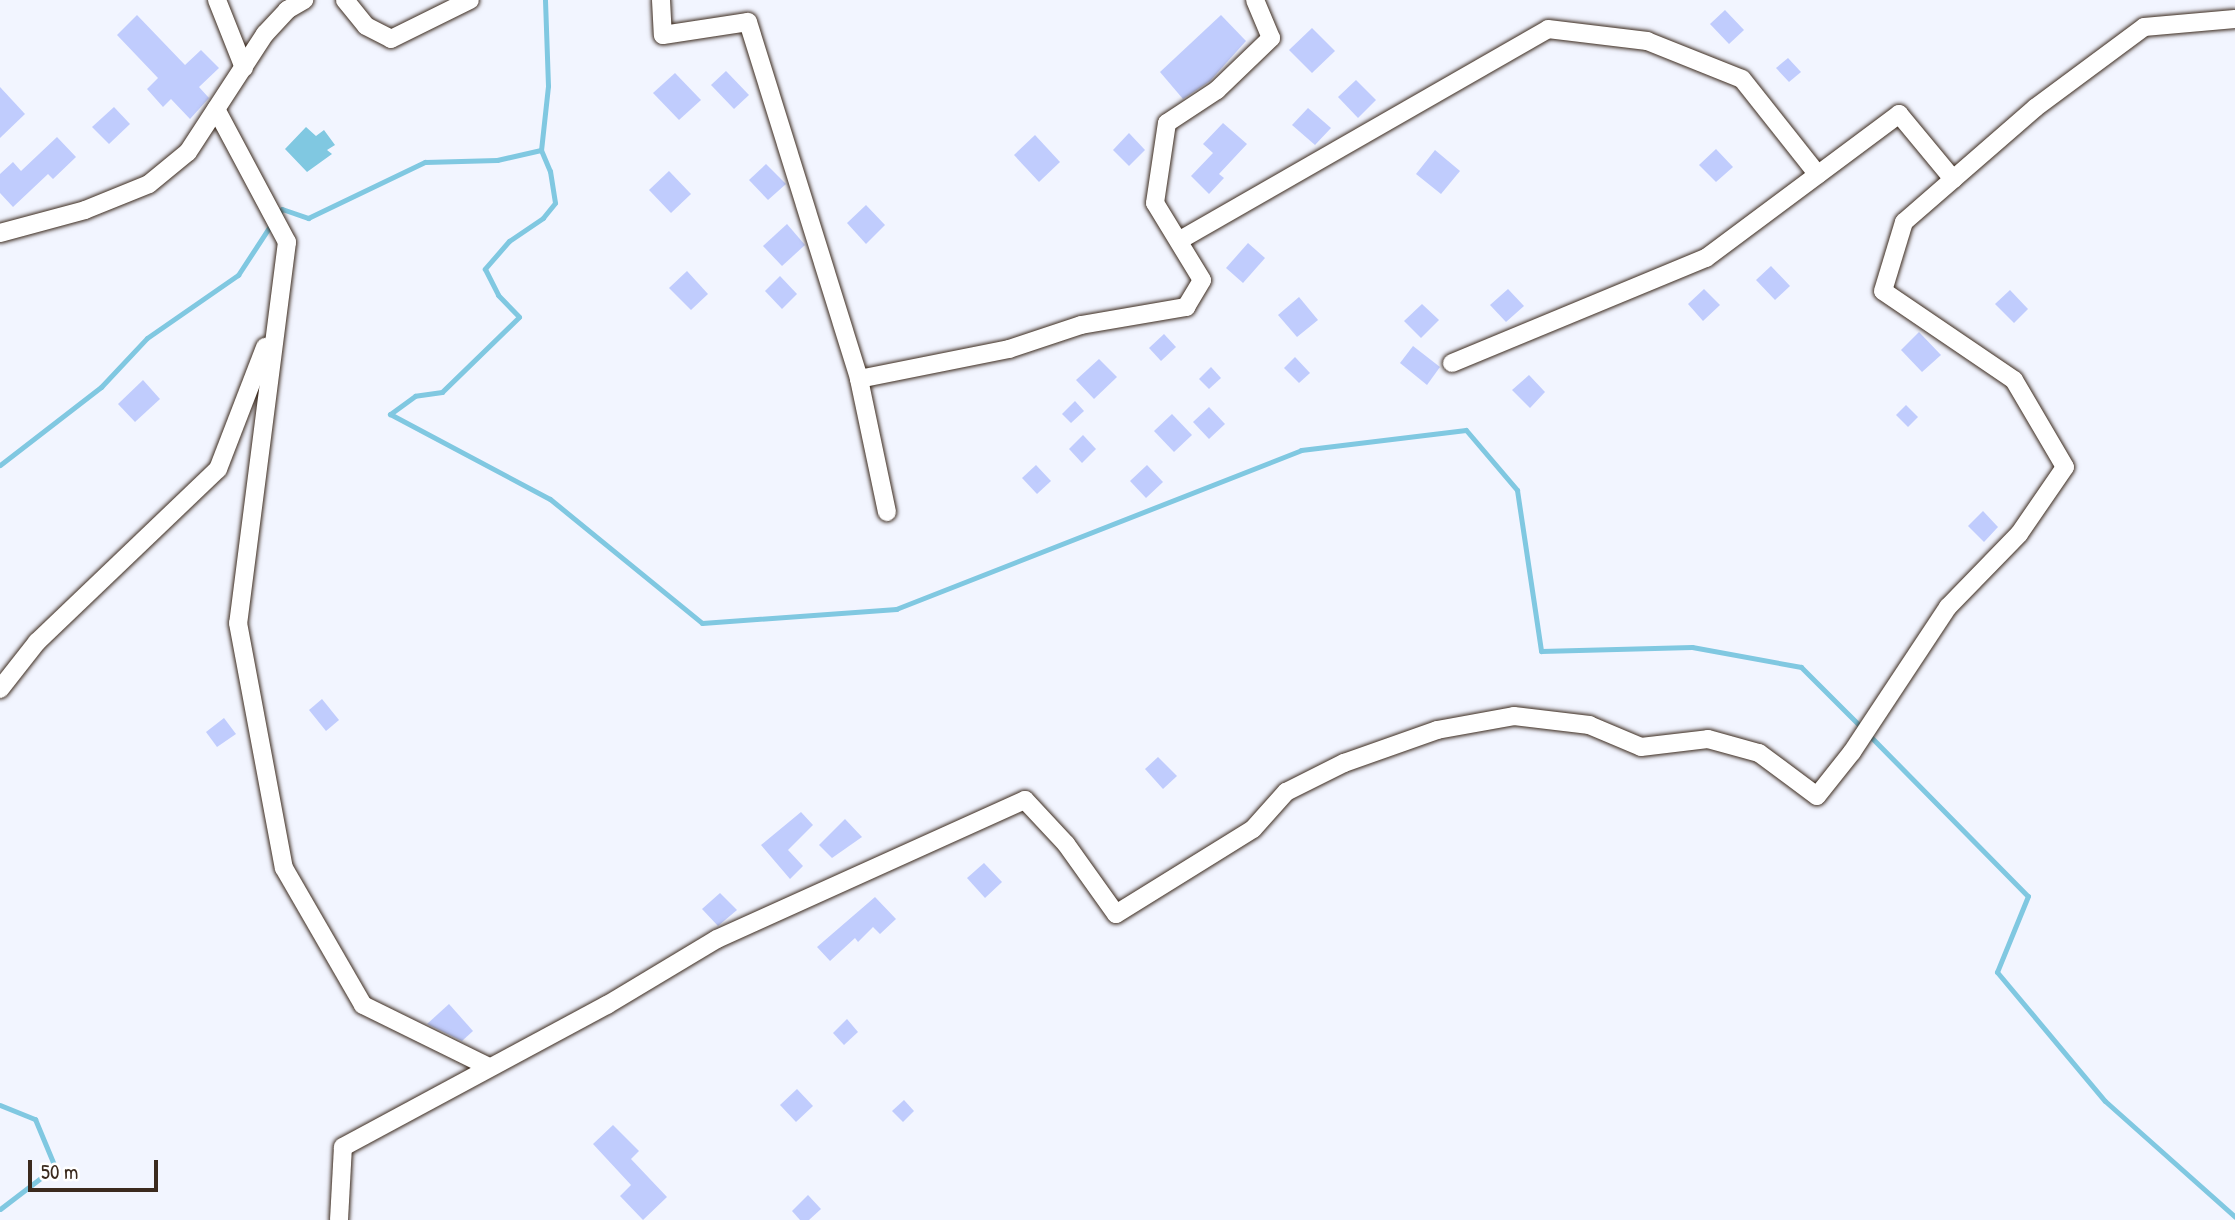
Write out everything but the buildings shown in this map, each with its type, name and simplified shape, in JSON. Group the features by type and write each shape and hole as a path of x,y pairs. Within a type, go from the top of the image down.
{"street":[{"path":"218,0 244,68"},
{"path":"0,233 85,210 149,184 188,152 244,68 287,10 304,0"},
{"path":"345,0 366,26 391,39 470,0"},
{"path":"661,0 663,35 748,22 859,379 887,512"},
{"path":"859,379 1009,349 1081,326 1186,307 1202,280 1155,202 1167,123 1217,90 1272,38 1255,0"},
{"path":"339,1220 344,1147 607,1005 717,939 1026,800 1066,844 1116,914 1253,829 1286,792 1321,774 1437,730 1514,716 1589,725 1641,747 1709,739 1759,753 1817,796 1852,752 1948,607 2019,534 2066,467 2014,380 1883,290 1903,222 2035,108 2144,27 2235,19"},
{"path":"1180,240 1548,29 1647,41 1742,79 1818,175"},
{"path":"216,109 287,242 238,622 284,868 363,1005 489,1067"},
{"path":"1452,363 1706,258 1899,114 1953,179"},
{"path":"0,689 37,642 218,469 275,321"}],"water":[{"path":"306,127 316,136 324,130 335,145 327,150 332,154 307,172 285,149"}],"waterway":[{"path":"545,0 548,86 541,150 550,171 555,203 543,218 509,241 485,269 498,295 519,317 442,392 415,396 390,414 550,499 702,623 896,609 1301,450 1466,430 1517,490 1541,651 1692,647 1801,667 1862,728"},
{"path":"278,215 282,209 308,218 425,162 497,160 541,150"},
{"path":"0,465 101,387 147,338 238,275 272,223"},
{"path":"1869,735 2028,896 1997,972 2105,1101 2235,1217"},
{"path":"0,1105 35,1119 55,1167 0,1209"}]}
